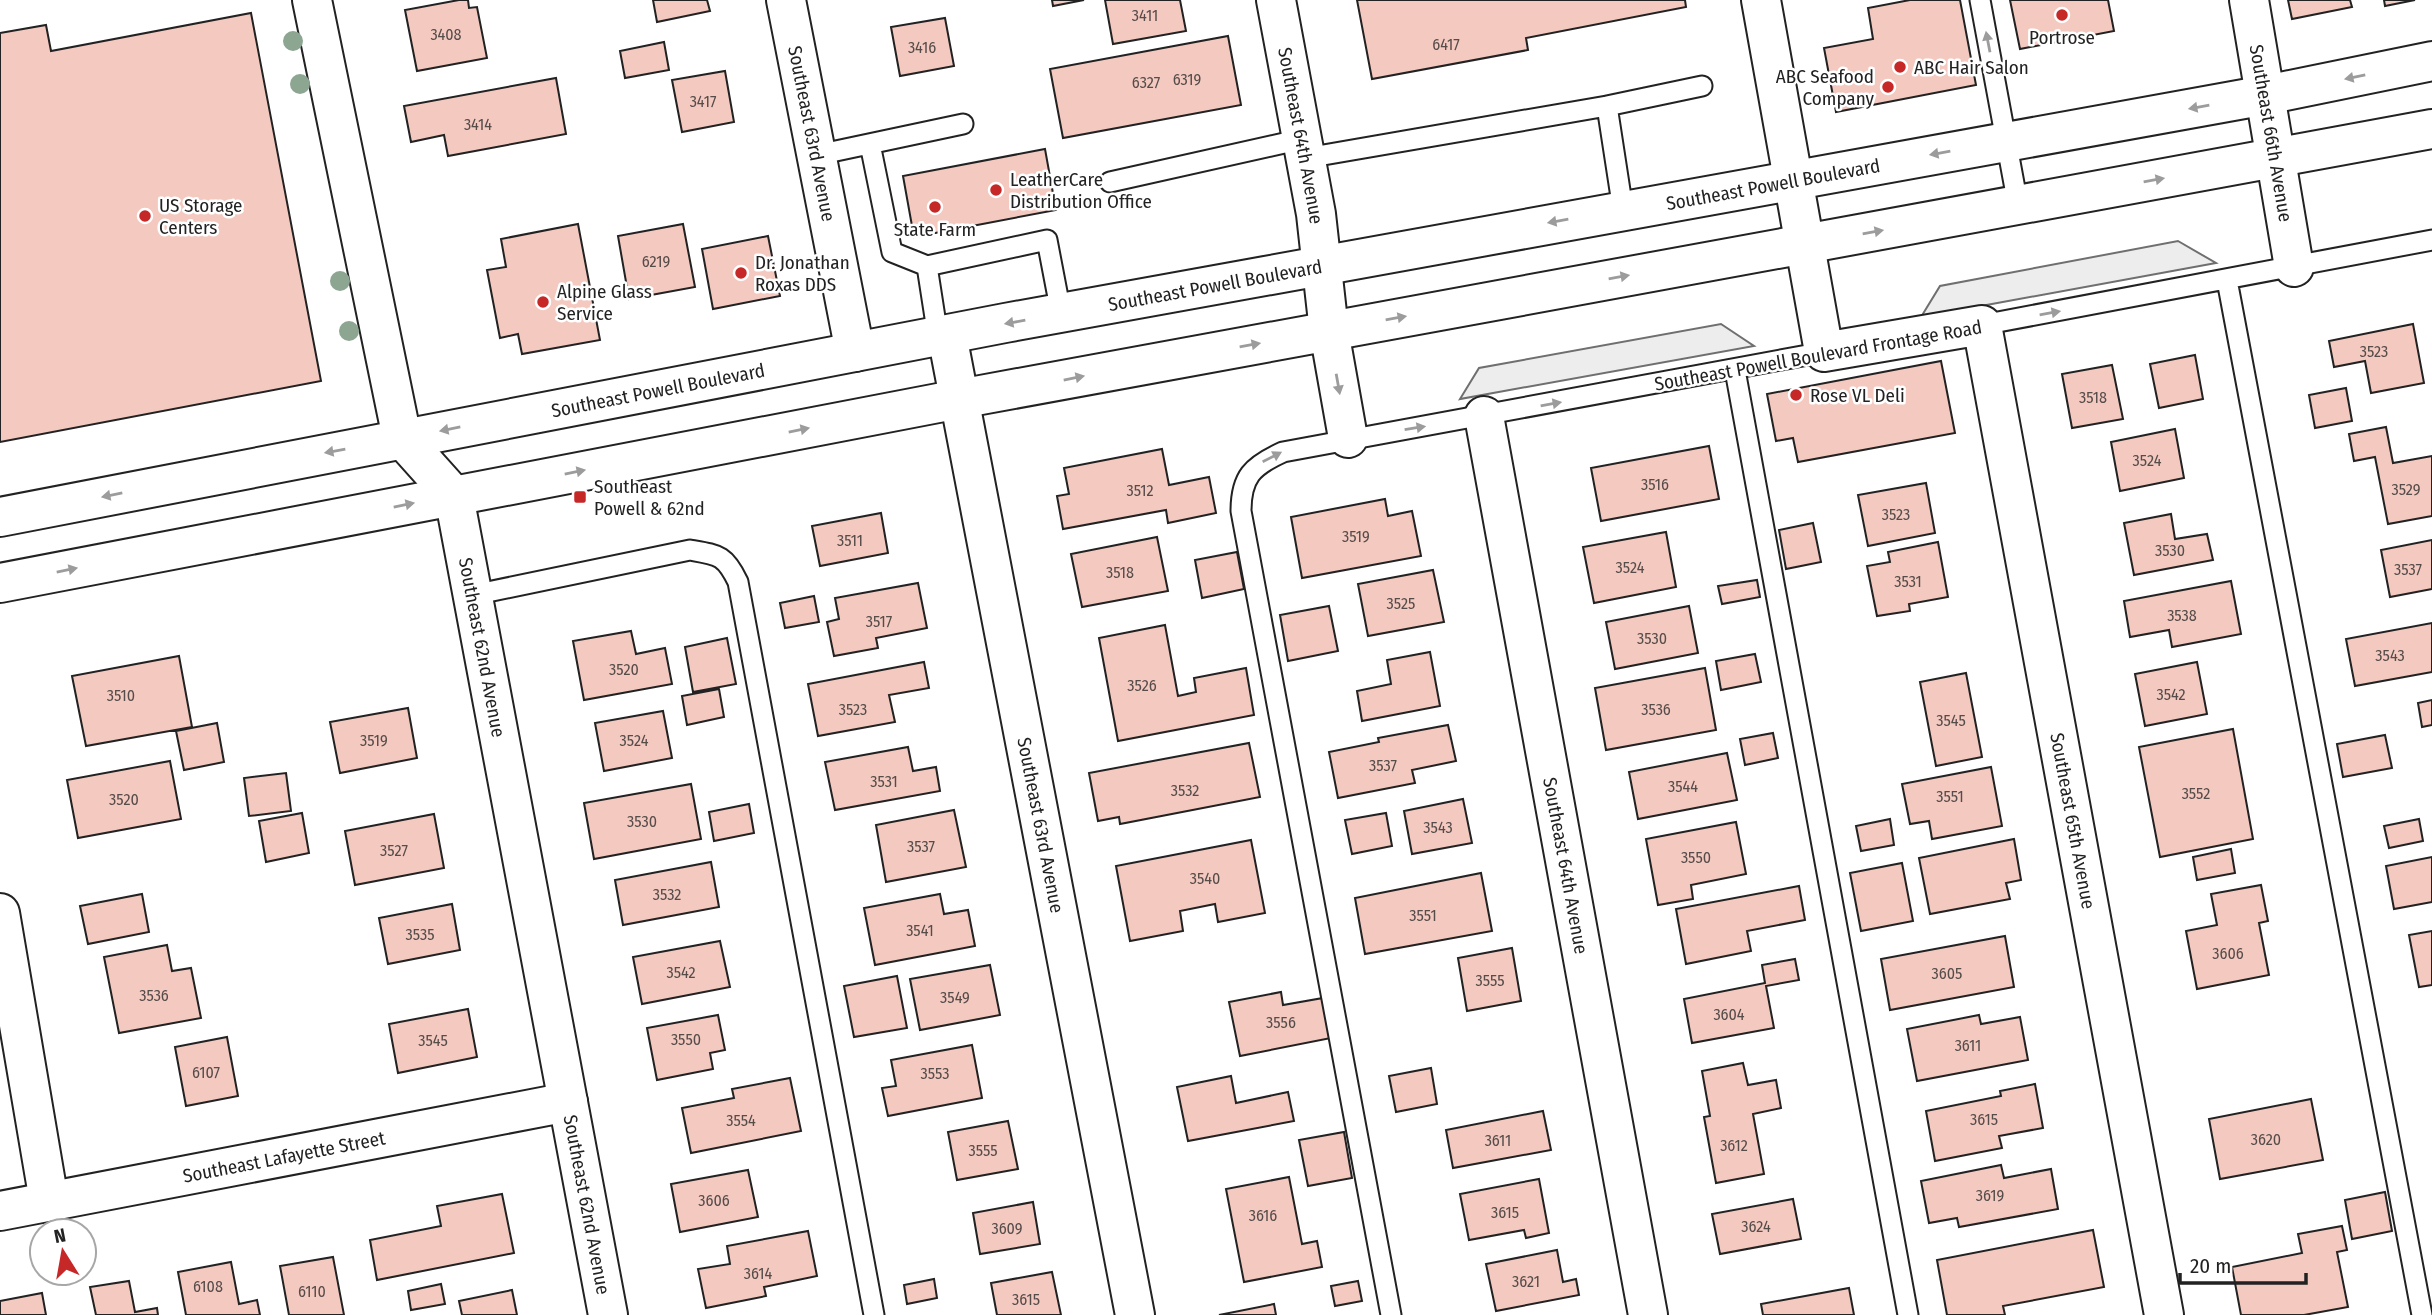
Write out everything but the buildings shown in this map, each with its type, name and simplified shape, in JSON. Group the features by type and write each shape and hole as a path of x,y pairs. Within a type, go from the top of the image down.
{"street":[{"path":"312,0 402,439 454,496"},
{"name":"Southeast 63rd Avenue","path":"786,0 855,352"},
{"name":"Southeast 64th Avenue","path":"1276,0 1323,264 1329,331 1348,438"},
{"path":"1761,0 1824,352"},
{"name":"Southeast 66th Avenue","path":"2249,0 2294,267"},
{"name":"Southeast Powell Boulevard","path":"0,517 1061,313 2266,95 2432,61"},
{"path":"0,583 959,399 2432,129"},
{"name":"Southeast Powell Boulevard Frontage Road","path":"1824,352 1982,325"},
{"name":"Southeast 65th Avenue","path":"1982,325 2164,1315"},
{"name":"Southeast 63rd Avenue","path":"943,336 959,399 1135,1315"},
{"name":"Southeast 64th Avenue","path":"1484,416 1648,1315"},
{"name":"Southeast 62nd Avenue","path":"454,496 608,1315"},
{"path":"0,913 49,1201"},
{"name":"Southeast Lafayette Street","path":"0,1211 568,1102"}],"lane":[{"path":"1980,0 2018,205"},
{"path":"1110,182 1304,149 1607,106 1702,86"},
{"path":"1607,106 1623,210"},
{"path":"817,155 963,124"},
{"path":"870,144 892,252 927,266 1047,240 1061,313"},
{"name":"Southeast Powell Boulevard Frontage Road","path":"1982,325 2432,240"},
{"path":"927,266 943,336"},
{"path":"2227,280 2422,1315"},
{"name":"Southeast Powell Boulevard Frontage Road","path":"1391,1315 1241,511 1241,490 1250,474 1264,460 1283,452 1824,352"},
{"path":"1735,370 1908,1315"},
{"path":"473,595 690,550 718,554 729,563 738,582 874,1315"}],"shaded area":[{"path":"2178,241 2216,263 1921,317 1940,286"},
{"path":"1721,324 1754,346 1460,399 1479,368"}],"place":[{"name":"Portrose","path":"2062,15"},
{"name":"ABC Hair Salon","path":"1900,67"},
{"name":"ABC Seafood Company","path":"1888,87"},
{"name":"LeatherCare Distribution Office","path":"996,190"},
{"name":"State Farm","path":"935,207"},
{"name":"US Storage Centers","path":"145,216"},
{"name":"Dr. Jonathan Roxas DDS","path":"741,273"},
{"name":"Alpine Glass Service","path":"543,302"},
{"name":"Rose VL Deli","path":"1796,395"},
{"name":"Southeast Powell & 62nd","path":"580,497"}]}
